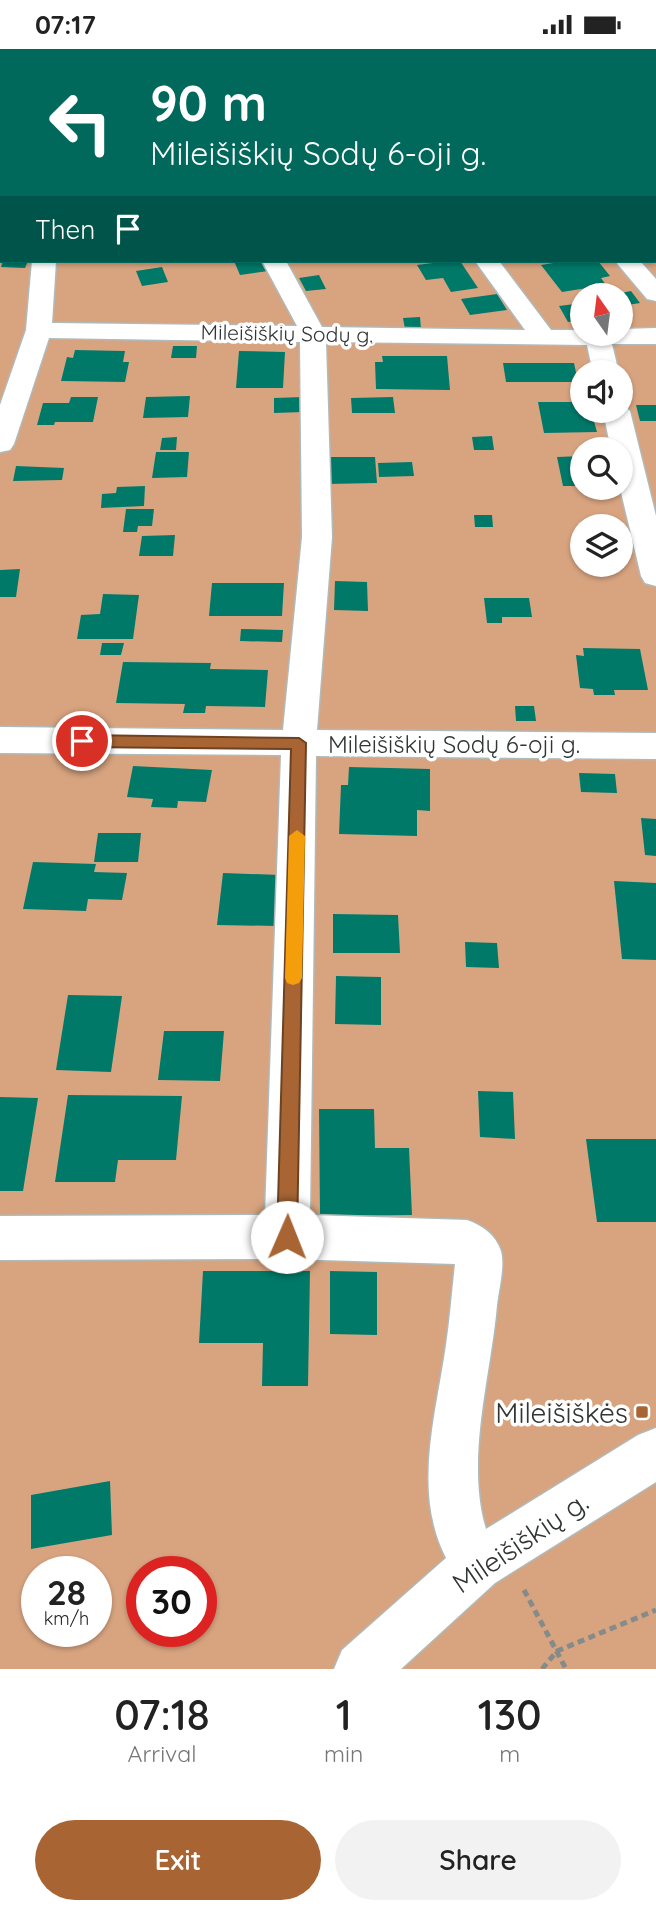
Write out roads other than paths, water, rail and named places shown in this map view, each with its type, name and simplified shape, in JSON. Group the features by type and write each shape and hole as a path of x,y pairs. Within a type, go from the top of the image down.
{"street":[{"path":"0,444 39,330 44,263"},
{"path":"275,263 313,333 317,537 299,743 287,1237"},
{"path":"488,263 544,338"},
{"path":"629,263 656,294"},
{"name":"Mileišiškių Sodų g.","path":"39,330 570,338"},
{"name":"Mileišiškių Sodų g.","path":"634,336 656,336"},
{"path":"619,423 656,576"},
{"name":"Mileišiškių Sodų 6-oji g.","path":"0,740 656,746"},
{"path":"0,1238 287,1237 467,1241 479,1254 470,1344 452,1454 460,1532 489,1557"},
{"name":"Mileišiškių g.","path":"361,1669 489,1557 656,1453"}],"place":[{"name":"Mileišiškės","path":"642,1412"}]}
